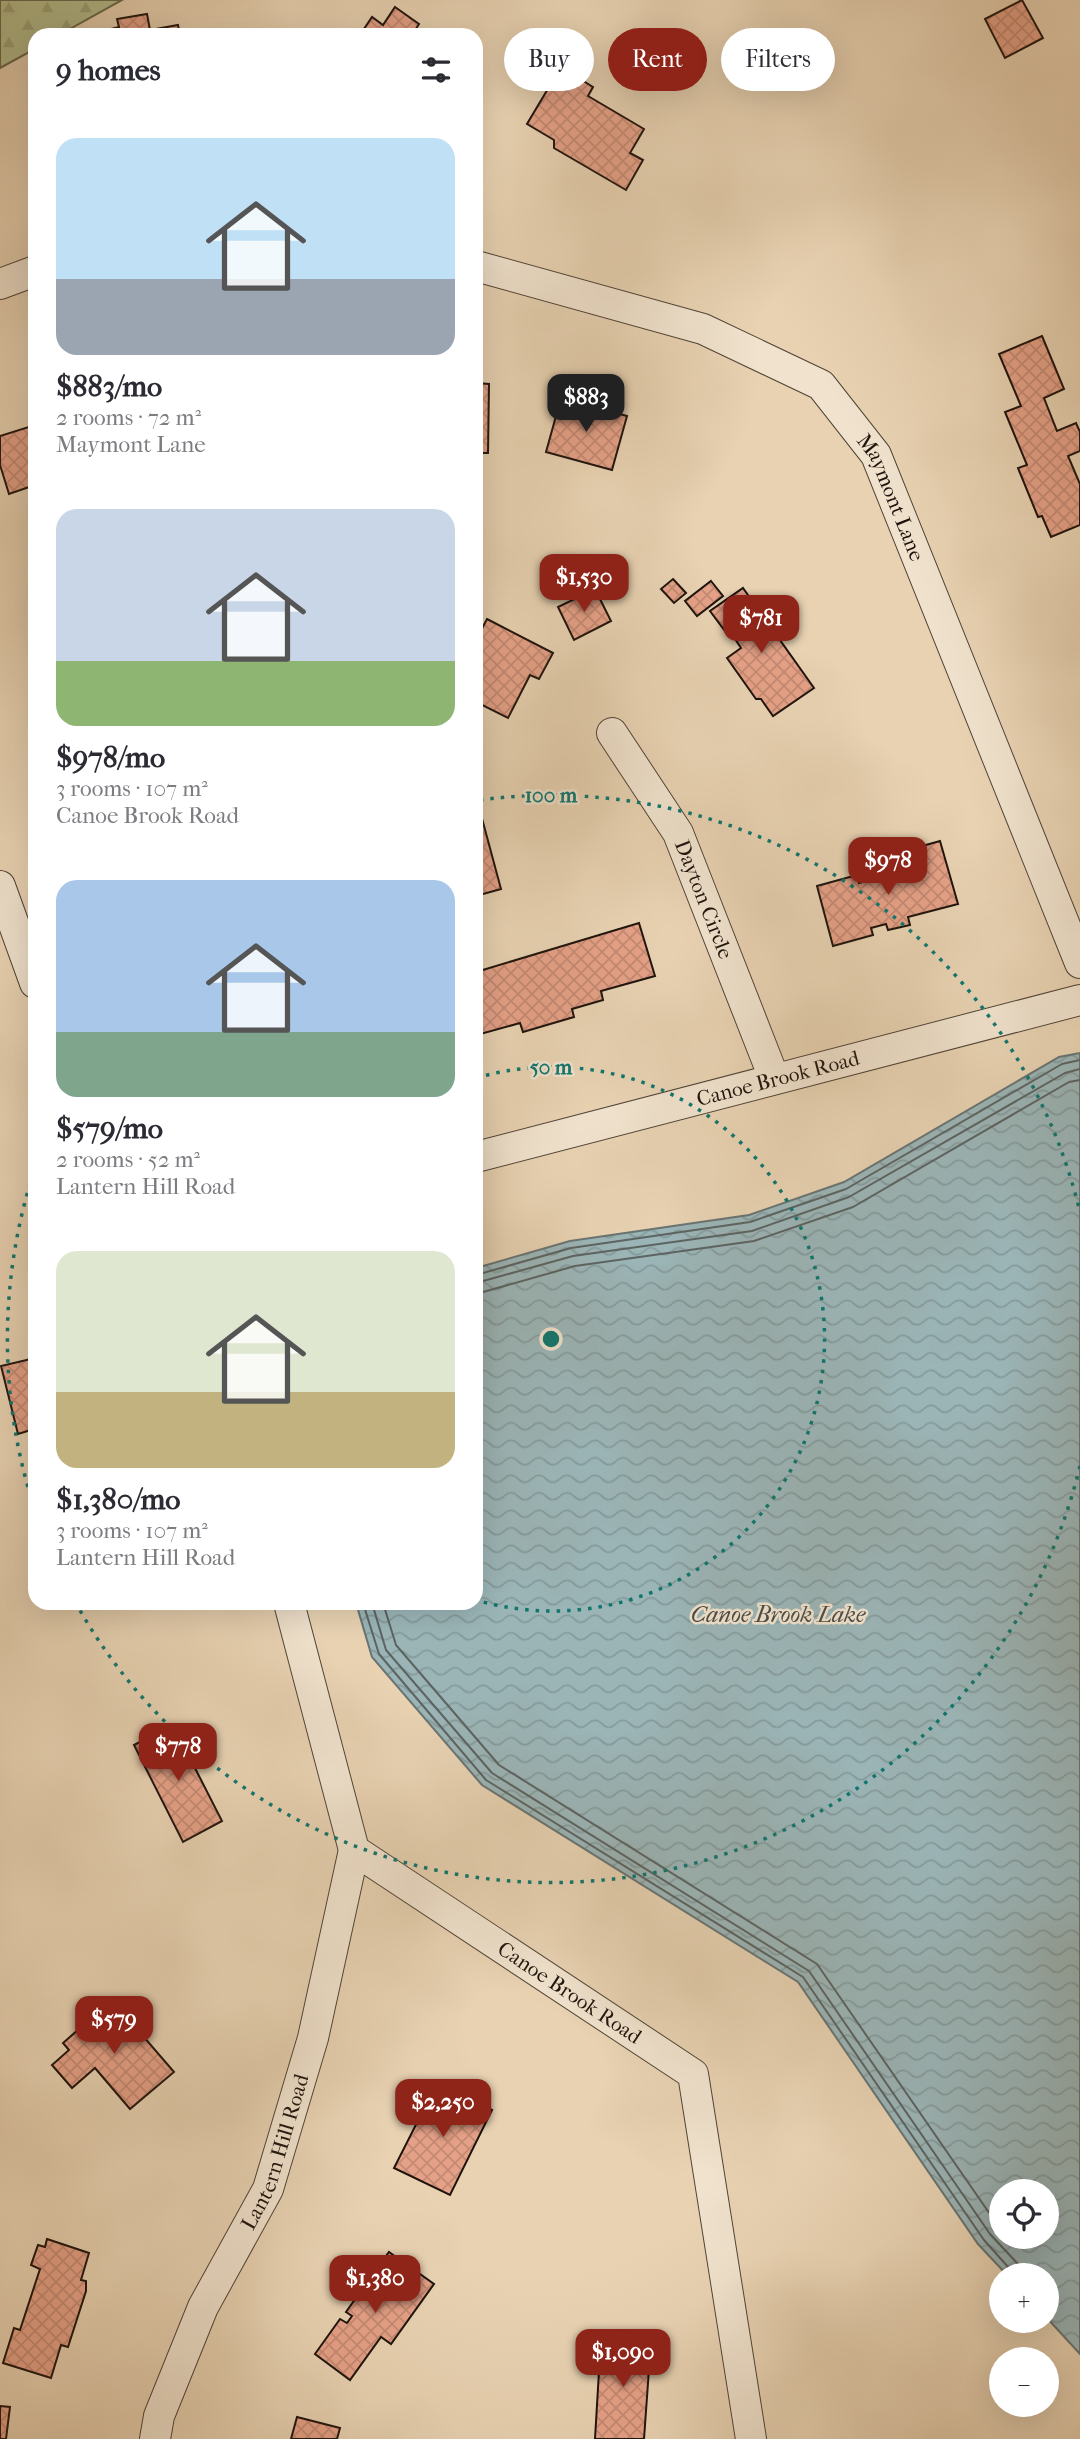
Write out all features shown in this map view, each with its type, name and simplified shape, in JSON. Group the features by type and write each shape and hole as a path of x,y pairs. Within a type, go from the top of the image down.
{"street":[{"name":"Maymont Lane","path":"483,268 703,330 821,385 876,455 1080,963"},
{"path":"0,284 28,274"},
{"name":"Dayton Circle","path":"612,733 678,833 774,1078"},
{"path":"0,886 28,964"},
{"name":"Canoe Brook Road","path":"483,1155 1080,1000"},
{"path":"291,1610 354,1850"},
{"name":"Canoe Brook Road","path":"354,1850 693,2074 751,2439"},
{"name":"Lantern Hill Road","path":"155,2439 159,2416 203,2307 268,2189 313,2038 354,1850"}],"green space":[{"path":"0,0 122,0 72,28 28,28 28,53 0,68"}],"water":[{"name":"Canoe Brook Lake","path":"1080,1053 1080,2354 1059,2331 1059,2263 996,2263 978,2244 798,1982 482,1785 372,1657 358,1610 483,1610 483,1266 570,1241 749,1215 844,1182 1059,1057"}],"building":[{"path":"1022,0 1043,38 1005,58 985,19"},
{"path":"395,7 419,24 416,28 365,28 372,17 383,25"},
{"path":"147,14 150,28 115,28 119,27 117,19"},
{"path":"547,91 591,91 588,96 644,129 630,153 643,160 626,190 554,148 554,140 527,124"},
{"path":"1042,336 1064,389 1044,398 1057,431 1076,423 1080,432 1080,451 1068,456 1080,484 1080,525 1051,537 1042,516 1038,517 1018,468 1027,465 1005,412 1021,406 999,354"},
{"path":"483,384 489,384 488,453 483,453"},
{"path":"561,398 627,416 612,470 546,452"},
{"path":"28,427 28,487 9,494 0,465 0,436"},
{"path":"673,579 686,593 674,603 661,589"},
{"path":"711,581 723,596 697,616 685,601"},
{"path":"743,588 814,688 773,716 761,699 756,699 727,658 741,648 710,611"},
{"path":"595,589 611,621 574,640 558,607"},
{"path":"487,619 553,653 539,679 530,675 508,718 483,706 483,627"},
{"path":"483,822 501,889 483,894"},
{"path":"940,841 958,904 908,917 910,925 888,930 886,924 871,928 873,935 833,946 817,886 857,875 859,883 913,868 908,850"},
{"path":"639,923 655,976 601,991 603,1000 572,1009 574,1017 523,1032 520,1023 483,1033 483,970"},
{"path":"28,1360 28,1431 18,1434 1,1366"},
{"path":"173,1725 222,1821 183,1842 134,1745"},
{"path":"112,2000 174,2072 130,2109 95,2068 72,2088 52,2065 69,2050 63,2043"},
{"path":"437,2083 492,2110 450,2195 394,2168"},
{"path":"47,2239 89,2253 81,2280 86,2281 86,2291 68,2347 61,2345 51,2378 3,2363 14,2328 20,2330 40,2269 31,2265 38,2245 45,2247"},
{"path":"389,2252 434,2284 391,2344 381,2337 350,2380 315,2354 340,2319 347,2323 352,2316 346,2312"},
{"path":"601,2337 651,2341 644,2439 595,2439"},
{"path":"0,2406 10,2407 6,2439 0,2439"},
{"path":"297,2417 340,2428 337,2439 291,2439"}]}
